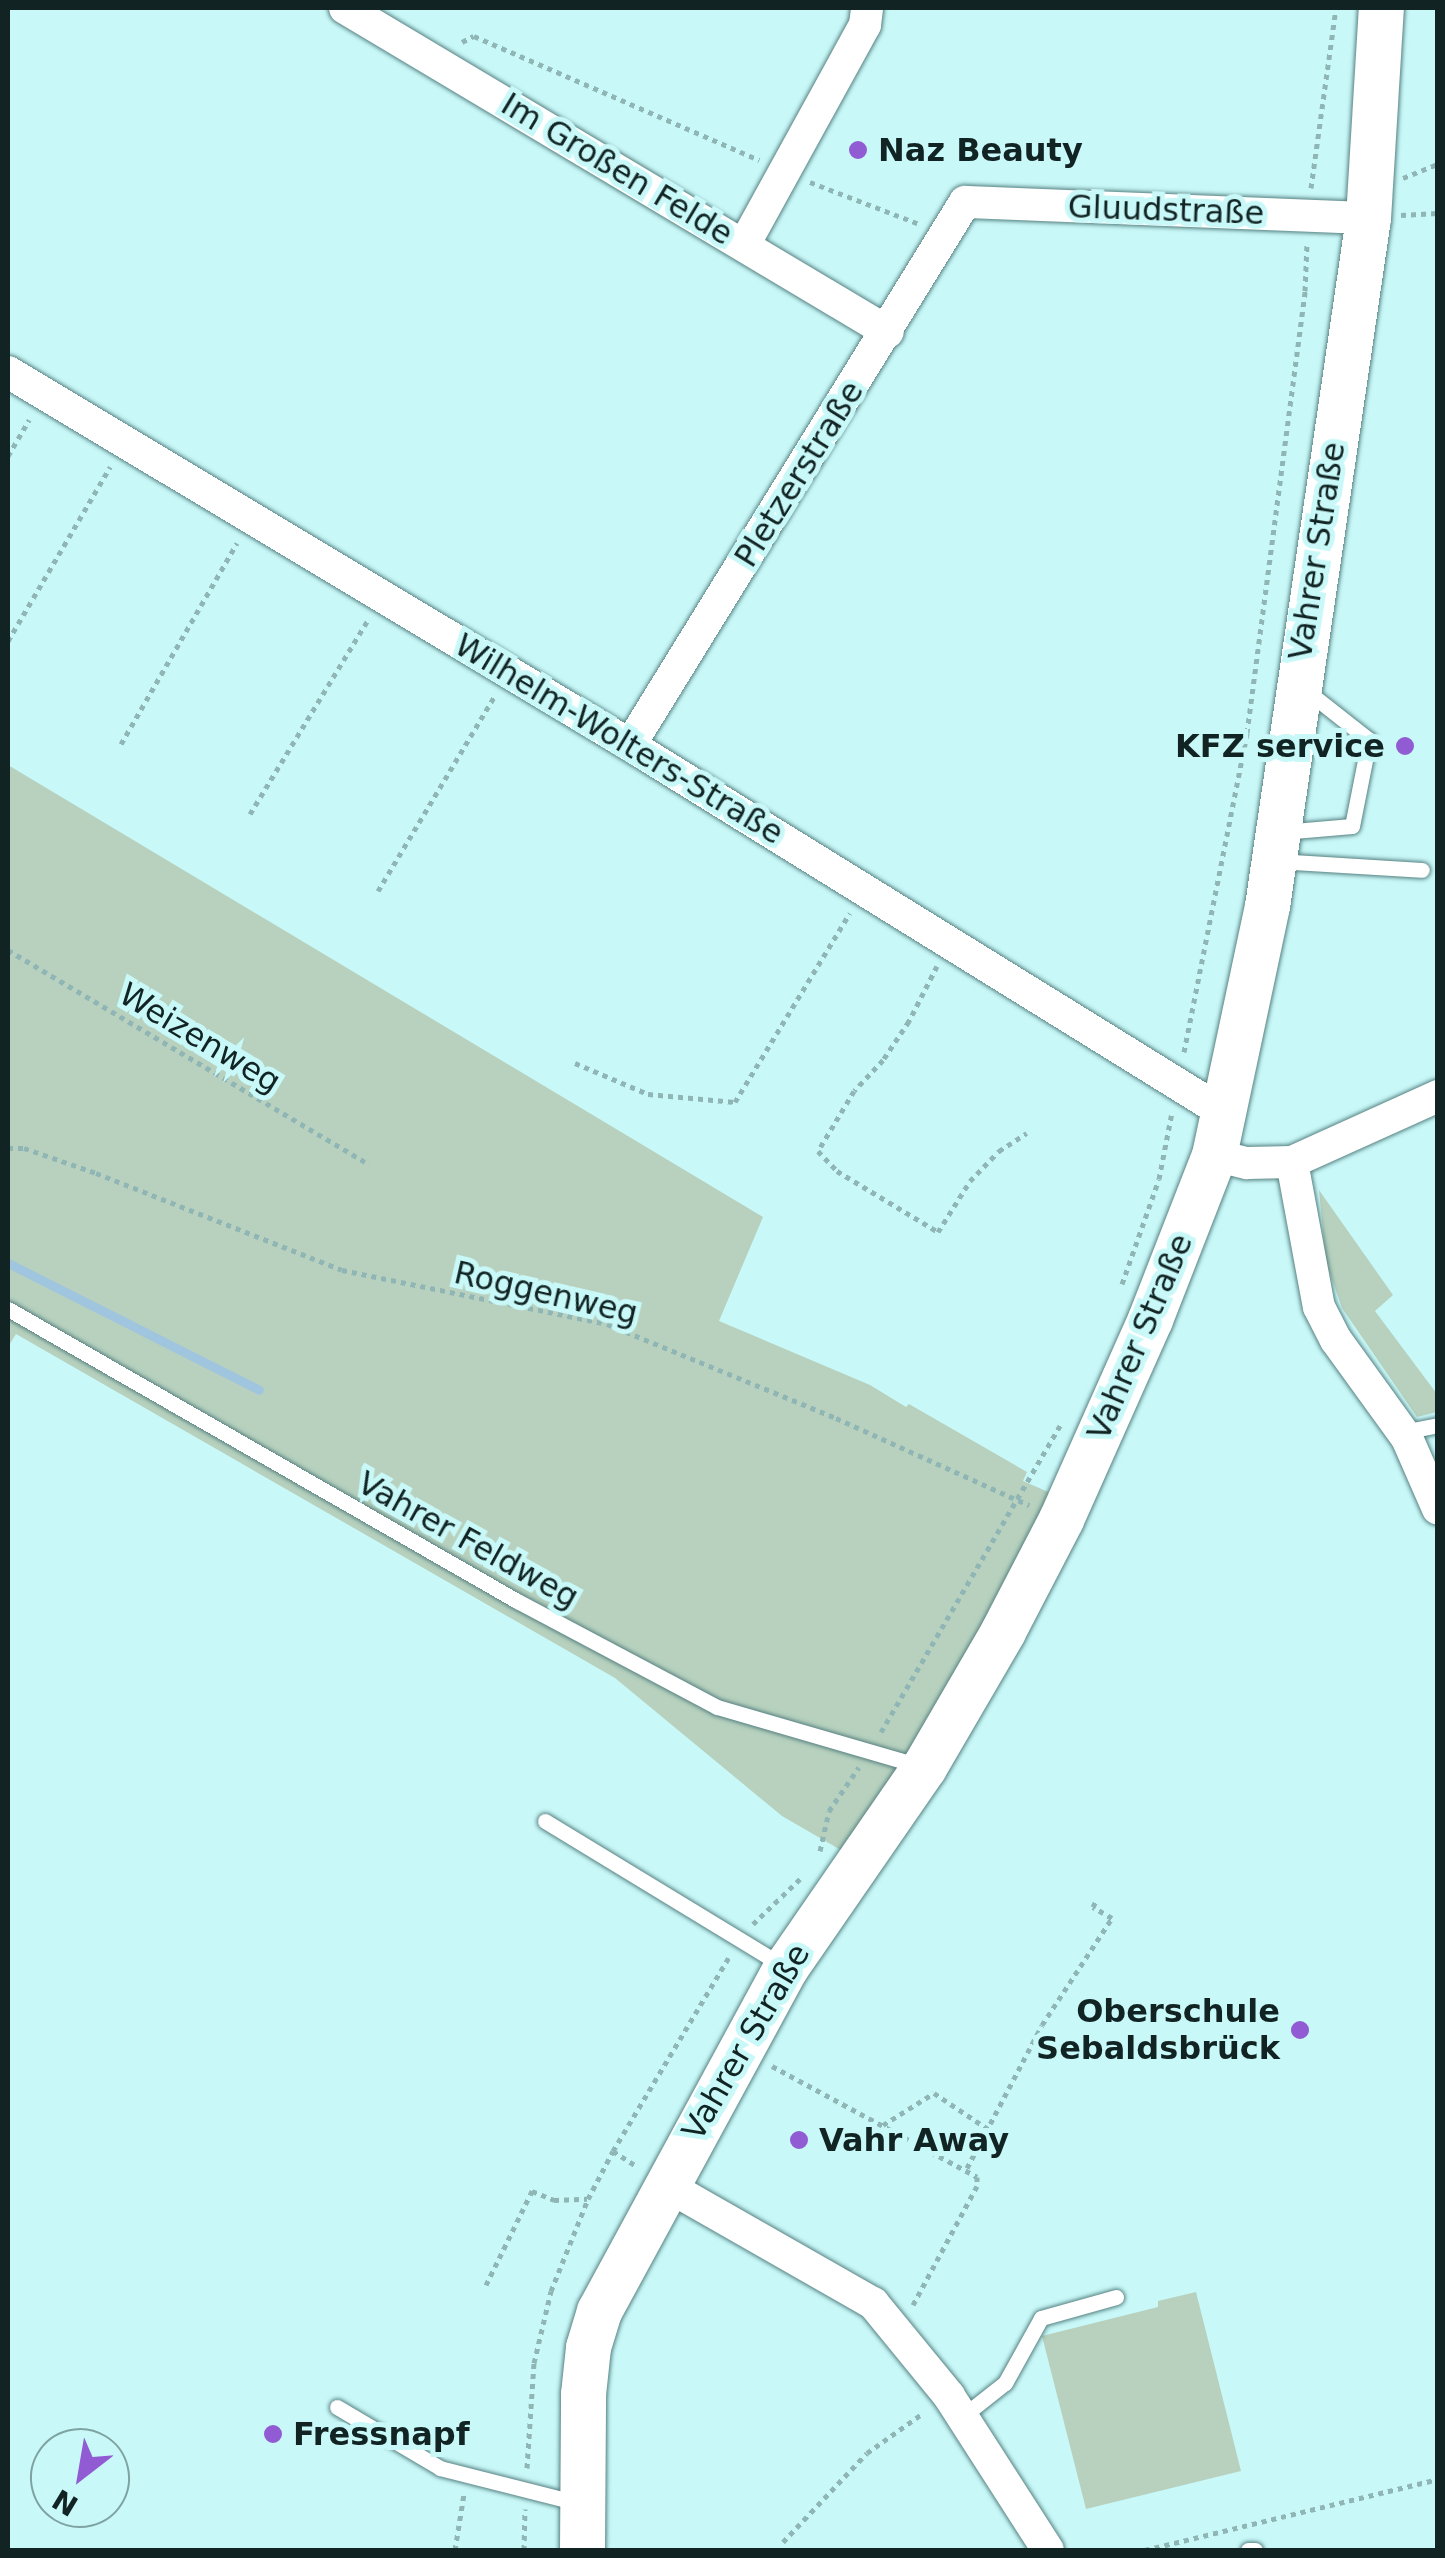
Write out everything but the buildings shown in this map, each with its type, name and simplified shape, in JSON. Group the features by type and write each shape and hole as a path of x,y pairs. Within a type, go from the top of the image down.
{"main road":[{"name":"Vahrer Straße","path":"582,2550 588,2348 619,2268 786,1967 924,1767 1061,1519 1156,1306 1220,1135 1276,847 1368,218 1381,8"}],"street":[{"name":"Im Großen Felde","path":"345,8 888,332"},
{"path":"744,244 865,25 867,8"},
{"name":"Gluudstraße","path":"964,202 1368,218"},
{"name":"Pletzerstraße","path":"630,745 888,332 964,202"},
{"name":"Wilhelm-Wolters-Straße","path":"8,372 630,745 1178,1083 1220,1135"},
{"path":"1220,1135 1248,1163 1292,1162 1438,1096"},
{"path":"1292,1162 1319,1306 1336,1340 1403,1432 1438,1509"},
{"path":"664,2184 873,2303 956,2406 1048,2550"}],"lane":[{"path":"1276,847 1352,826 1370,740 1297,683"},
{"path":"1276,847 1422,870"},
{"name":"Vahrer Feldweg","path":"8,1309 517,1602 717,1707 924,1767"},
{"path":"1403,1432 1438,1425"},
{"path":"545,1821 786,1967"},
{"path":"956,2406 1005,2383 1041,2318 1116,2297"},
{"path":"337,2407 427,2462 454,2473 582,2504"}],"path":[{"path":"1121,1286 1159,1179 1247,732 1305,291 1308,216 1336,8"},
{"path":"427,57 474,36 785,172 945,234"},
{"path":"8,456 44,394"},
{"path":"8,640 125,442"},
{"path":"121,744 252,518"},
{"path":"250,814 382,596"},
{"path":"378,892 509,672"},
{"path":"575,1063 648,1094 735,1102 865,888"},
{"path":"952,942 920,992 909,1020 883,1060 854,1091 818,1151 837,1171 938,1232 970,1181 999,1150 1027,1133"},
{"name":"Weizenweg","path":"8,950 368,1164"},
{"name":"Roggenweg","path":"8,1148 24,1148 96,1173 342,1270 606,1324 836,1418 1061,1519"},
{"path":"815,1860 829,1812 1066,1416"},
{"path":"524,2550 538,2338 588,2199 740,1939 810,1869"},
{"path":"966,2170 1042,2025 1112,1918 1093,1907 1097,1898"},
{"path":"760,2082 771,2065 977,2177 977,2186 898,2332"},
{"path":"882,2125 934,2093 988,2129"},
{"path":"486,2285 532,2191 554,2200 588,2199"},
{"path":"782,2542 867,2453 956,2406"},
{"path":"454,2473 465,2495 455,2550"},
{"path":"1145,2550 1438,2479"}],"green space":[{"path":"8,765 763,1217 719,1321 870,1385 906,1407 909,1404 1027,1472 1023,1481 1053,1494 987,1620 851,1856 782,1816 615,1678 16,1334 8,1347"},
{"path":"1319,1190 1393,1295 1375,1311 1437,1394 1437,1412 1417,1417 1342,1308 1326,1262"},
{"path":"1196,2292 1241,2471 1086,2509 1042,2336 1158,2307 1158,2301"}],"waterway":[{"path":"8,1263 259,1390"}],"place":[{"name":"Naz Beauty","path":"858,150"},
{"name":"KFZ service","path":"1405,746"},
{"name":"Oberschule Sebaldsbrück","path":"1300,2030"},
{"name":"Vahr Away","path":"799,2140"},
{"name":"Fressnapf","path":"273,2434"}]}
